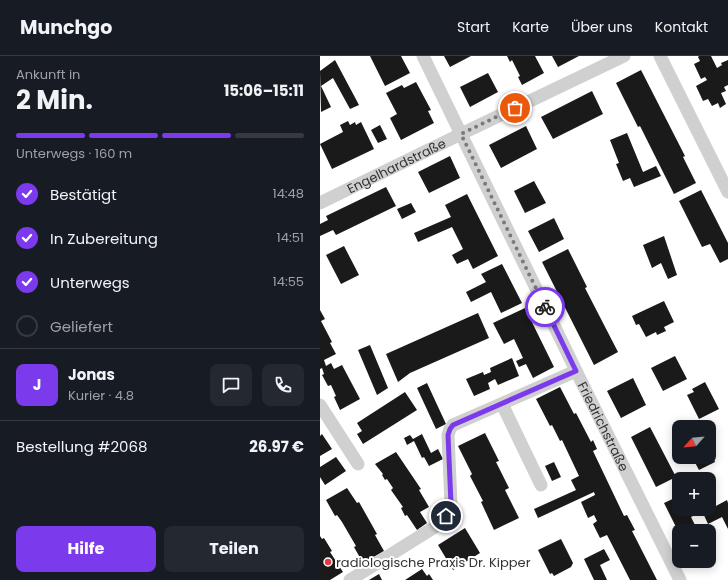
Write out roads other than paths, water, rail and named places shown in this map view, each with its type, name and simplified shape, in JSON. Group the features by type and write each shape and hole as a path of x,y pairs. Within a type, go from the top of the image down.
{"street":[{"name":"Friedrichstraße","path":"423,56 576,371 680,580"},
{"name":"Engelhardstraße","path":"320,203 624,56"},
{"path":"660,56 728,192"},
{"path":"350,580 438,525 446,516 451,504 448,435 453,425 504,404 576,371"},
{"path":"504,404 541,485"},
{"path":"320,405 358,464"}],"place":[{"name":"radiologische Praxis Dr. Kipper","path":"328,562"}]}
